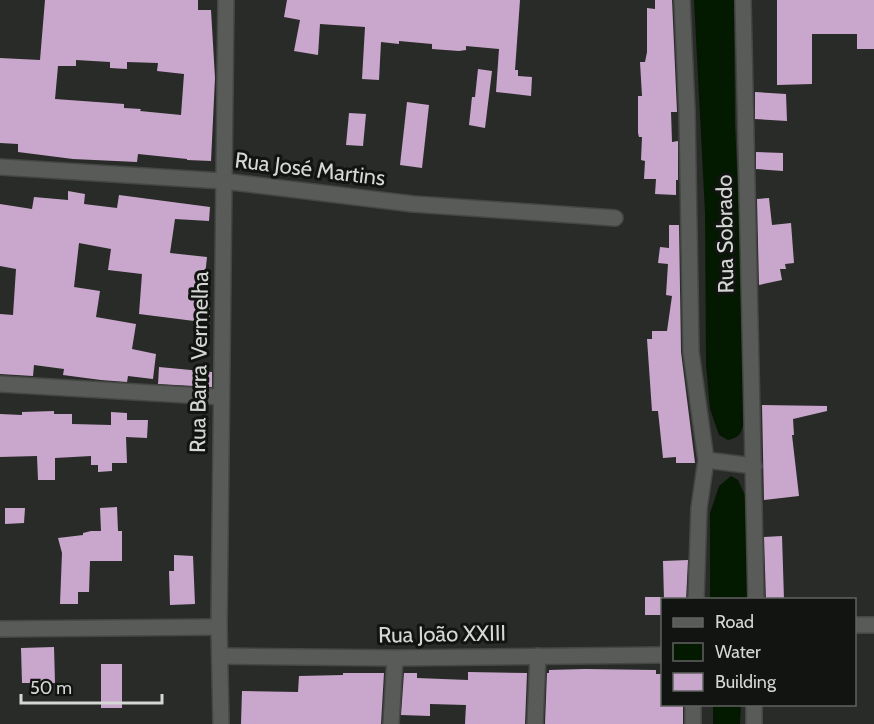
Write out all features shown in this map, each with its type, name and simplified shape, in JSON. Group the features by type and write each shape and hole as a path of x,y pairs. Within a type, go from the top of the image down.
{"street":[{"name":"Rua Barra Vermelha","path":"221,724 219,627 226,0"},
{"name":"Rua Sobrado","path":"682,0 687,111 691,351 706,460 699,508 696,598"},
{"name":"Rua Sobrado","path":"742,0 756,598"},
{"name":"Rua José Martins","path":"0,167 223,181 413,204 615,218"},
{"path":"0,384 221,397"},
{"path":"706,460 754,466"},
{"path":"856,625 874,624"},
{"path":"0,629 219,627"},
{"name":"Rua João XXIII","path":"221,656 395,658 661,655"},
{"path":"535,724 538,656"},
{"path":"391,724 395,658"},
{"path":"693,706 693,724"},
{"path":"754,706 754,724"}],"water":[{"path":"694,0 734,0 735,123 743,309 744,421 740,434 728,440 719,435 710,409 706,365 705,213"},
{"path":"731,476 738,480 750,506 748,598 710,598 710,513 719,486"},
{"path":"713,706 741,706 740,724 713,724"}],"building":[{"path":"45,0 198,0 198,10 211,10 215,78 211,161 138,154 137,162 73,159 18,152 18,144 0,143 0,58 40,60","holes":["76,60 110,62 110,68 127,69 127,62 158,63 157,71 184,74 181,115 124,108 124,104 55,99 58,66 76,66"]},
{"path":"287,0 520,0 515,70 518,70 518,76 532,77 531,96 496,92 499,49 466,46 466,50 459,51 432,49 432,44 381,42 379,80 362,79 365,27 320,24 318,55 294,51 300,20 284,17"},
{"path":"655,0 672,0 677,112 671,112 672,142 678,141 676,195 655,194 656,179 644,179 645,161 641,160 642,137 639,137 638,133 638,96 642,96 640,62 645,62 647,52 647,8 655,9"},
{"path":"777,0 874,0 874,49 857,49 857,34 812,34 812,84 777,85"},
{"path":"478,69 492,71 485,128 469,125"},
{"path":"755,92 786,94 787,121 755,119"},
{"path":"407,102 429,105 422,168 400,165"},
{"path":"349,113 366,114 363,146 346,145"},
{"path":"756,152 783,153 783,171 756,169"},
{"path":"68,191 85,194 84,204 117,208 119,195 210,207 209,221 175,219 170,253 207,257 203,294 210,295 210,323 139,314 142,274 108,270 111,249 79,243 74,287 100,291 96,317 136,324 132,349 156,354 153,379 128,376 127,382 101,380 63,375 64,369 34,365 33,376 0,374 0,314 13,315 16,269 0,266 0,204 32,209 34,197 68,200"},
{"path":"769,198 772,225 791,223 794,263 785,264 786,269 780,269 782,280 759,285 757,199"},
{"path":"669,225 679,225 681,352 695,463 676,463 676,457 663,458 658,411 652,411 647,339 652,339 652,331 667,331 672,296 666,295 668,264 658,263 660,247 669,248"},
{"path":"159,367 212,372 212,387 158,384"},
{"path":"762,405 827,406 827,411 793,419 794,435 792,435 799,496 764,500"},
{"path":"54,411 54,414 72,414 72,424 111,425 111,412 127,413 127,420 148,420 147,438 126,437 127,463 112,463 112,471 98,472 98,465 91,465 91,456 55,458 55,480 38,480 37,456 0,457 0,414 22,415 22,412"},
{"path":"117,507 118,531 122,531 122,561 90,561 89,592 78,592 78,604 60,604 62,553 58,538 101,531 100,508"},
{"path":"5,508 25,508 24,523 5,524"},
{"path":"782,536 784,598 766,598 764,537"},
{"path":"174,555 193,556 195,604 170,605 169,571 174,571"},
{"path":"688,560 686,598 664,598 663,561"},
{"path":"645,597 663,597 661,598 661,615 645,615"},
{"path":"54,647 55,683 22,683 21,648"},
{"path":"101,664 122,664 122,708 101,708"},
{"path":"549,670 656,670 656,674 661,674 661,706 683,706 683,724 545,724"},
{"path":"468,672 527,673 525,724 465,724 466,705 430,704 430,716 401,715 404,673 417,673 417,678 468,680"},
{"path":"343,673 384,673 381,724 241,724 242,691 298,692 299,676 343,675"}]}
